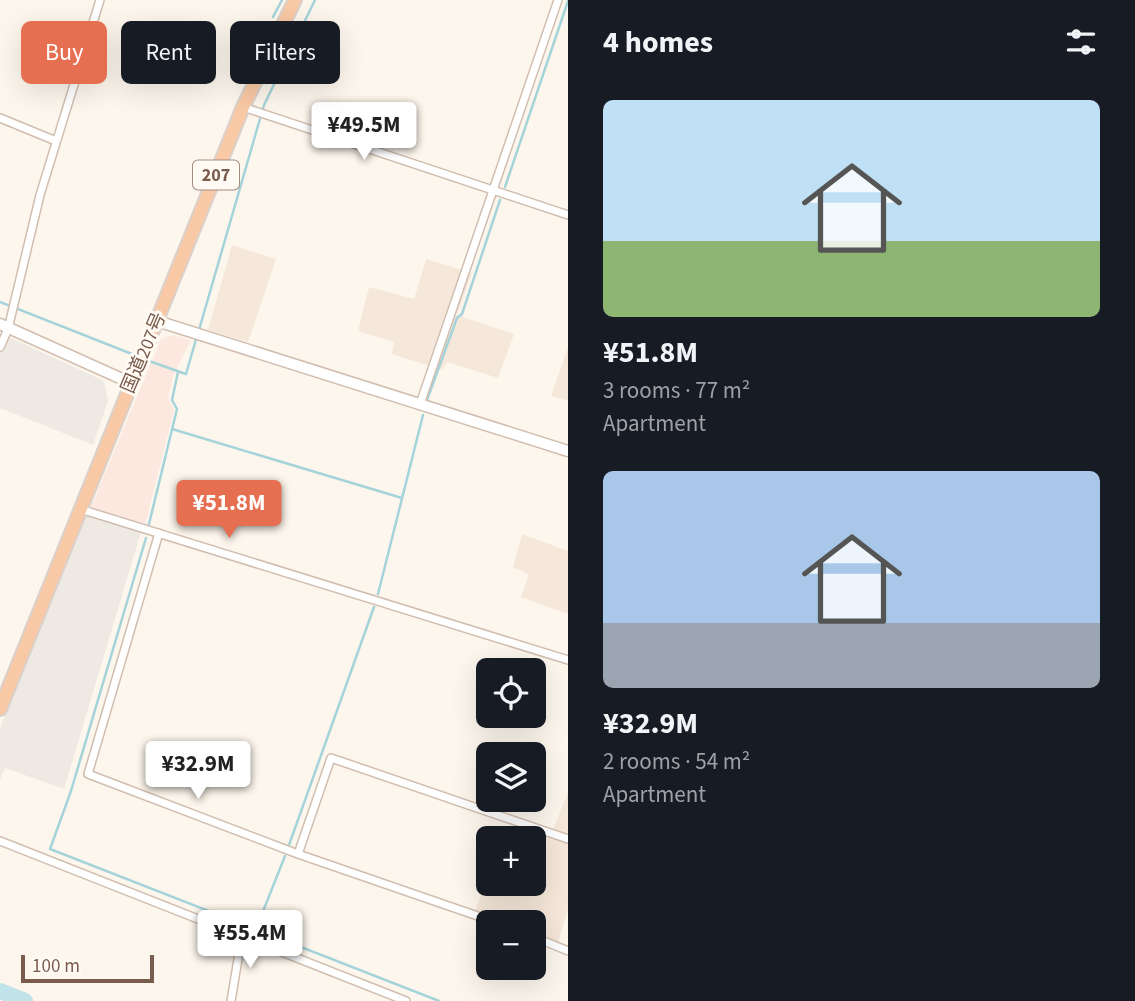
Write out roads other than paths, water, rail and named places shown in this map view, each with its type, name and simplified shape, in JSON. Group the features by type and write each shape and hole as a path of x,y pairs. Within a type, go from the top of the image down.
{"highway":[{"name":"国道207号","path":"0,709 243,107 295,0"}],"street":[{"path":"0,347 56,141 100,0"},
{"path":"419,404 558,0"},
{"path":"243,107 568,215"},
{"path":"0,118 56,141"},
{"path":"157,321 568,451"},
{"path":"4,326 131,383"},
{"path":"79,509 568,660"},
{"path":"159,533 88,774 298,854 476,915"},
{"path":"298,854 331,758 568,839"},
{"path":"0,841 406,1001"},
{"path":"231,1001 242,935"},
{"path":"546,942 568,951"}],"waterway":[{"path":"273,17 282,0"},
{"path":"199,330 264,105 315,0"},
{"path":"505,187 568,1"},
{"path":"427,400 457,318 462,314 500,200"},
{"path":"0,302 137,356"},
{"path":"146,360 186,374 197,336"},
{"path":"149,524 177,409 172,400 178,372"},
{"path":"378,594 423,415"},
{"path":"172,429 402,498"},
{"path":"146,538 71,791 50,849 439,1001"},
{"path":"289,845 374,607"},
{"path":"256,929 285,856"},
{"path":"0,991 25,1001"}]}
